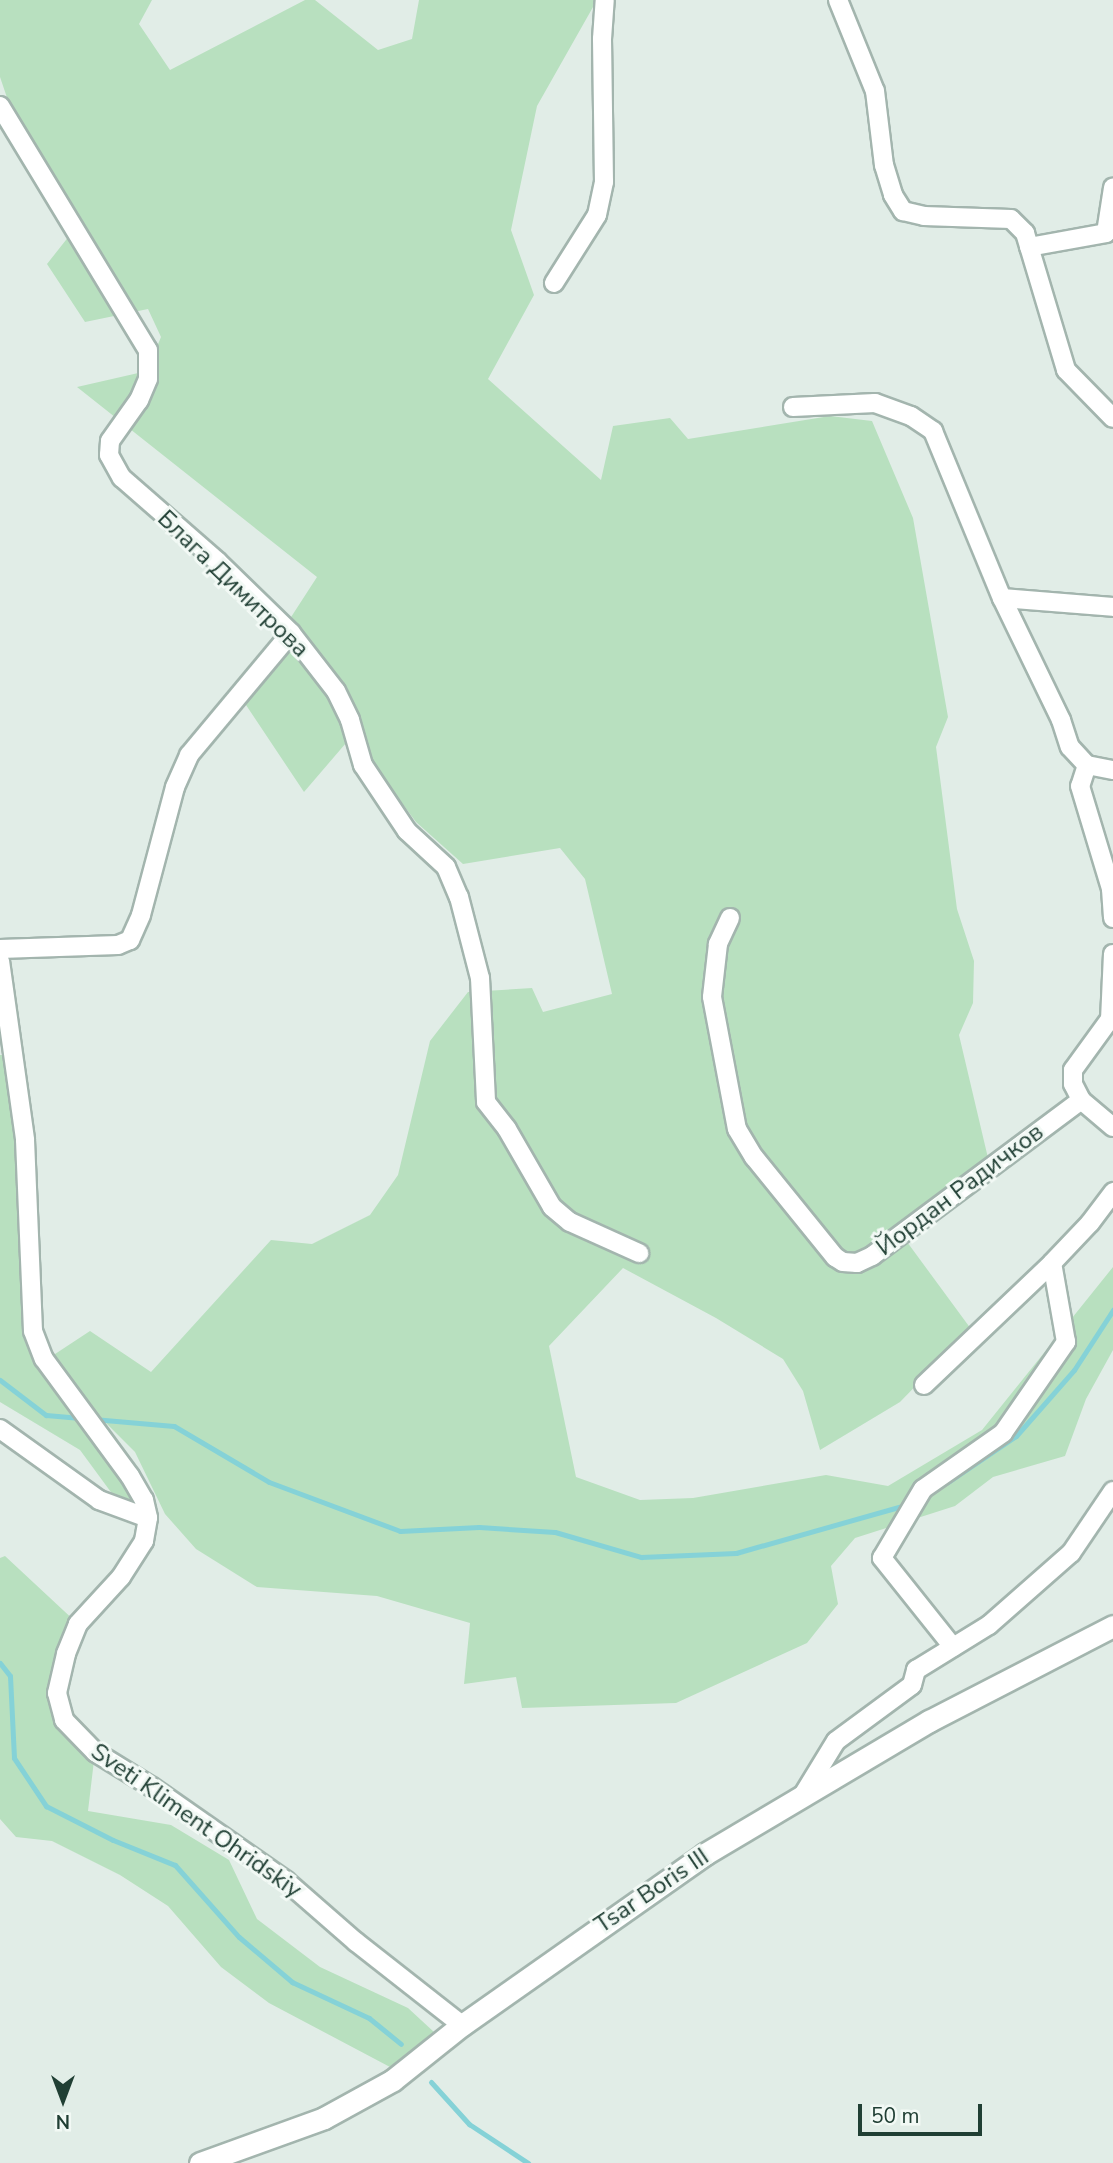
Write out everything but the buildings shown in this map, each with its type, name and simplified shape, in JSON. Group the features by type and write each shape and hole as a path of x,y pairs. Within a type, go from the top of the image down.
{"street":[{"path":"554,283 597,215 604,182 602,39 605,0"},
{"path":"838,0 875,91 884,165 893,195 903,211 924,216 1011,219 1025,233 1066,370 1113,418"},
{"name":"Блага Димитрова","path":"0,106 148,350 148,379 139,400 110,441 109,455 122,478 217,561 291,633 336,691 350,720 363,765 407,831 446,867 459,897 480,978 486,1102 507,1129 552,1207 570,1222 639,1253"},
{"path":"1029,247 1106,233 1113,188"},
{"path":"793,407 875,403 911,416 933,430 1002,598 1061,720 1070,747 1087,765 1111,773"},
{"path":"1002,598 1113,607"},
{"path":"0,949 118,945 130,940 141,915 175,787 189,755 291,633"},
{"path":"1087,765 1080,786 1111,889 1113,918"},
{"name":"Йордан Радичков","path":"730,918 718,944 712,997 737,1129 754,1157 829,1250 843,1262 858,1263 872,1256 1081,1100"},
{"path":"1113,954 1111,1018 1073,1070 1073,1084 1081,1100 1113,1127"},
{"path":"0,961 25,1140 33,1331 44,1359 130,1476 144,1500 148,1518"},
{"path":"924,1385 1052,1264 1090,1223 1113,1192"},
{"path":"953,1647 882,1558 923,1489 1003,1433 1066,1342 1052,1264"},
{"path":"0,1429 99,1500 148,1518"},
{"path":"803,1795 835,1741 912,1685 916,1670 989,1625 1071,1553 1113,1491"},
{"name":"Sveti Kliment Ohridskiy","path":"148,1518 144,1541 121,1577 78,1624 66,1654 57,1693 64,1720 96,1752 152,1787 286,1881 356,1942 463,2025"},
{"name":"Tsar Boris III","path":"200,2163 324,2118 393,2080 463,2025 705,1854 929,1721 1113,1626"}],"green space":[{"path":"0,0 152,0 139,24 170,70 305,0 315,0 378,50 412,39 419,0 597,0 537,106 511,230 534,295 488,379 601,480 613,426 670,418 688,439 830,416 872,421 913,518 948,717 936,747 957,909 974,961 973,1003 959,1035 988,1158 899,1231 971,1329 900,1402 820,1450 803,1391 783,1359 716,1318 623,1268 549,1346 576,1477 640,1500 693,1498 826,1475 888,1486 982,1430 1113,1267 1113,1350 1086,1399 1065,1456 993,1477 955,1506 855,1538 831,1566 838,1604 807,1643 676,1703 522,1708 516,1677 464,1684 470,1623 377,1596 257,1587 196,1549 165,1514 135,1452 78,1395 52,1356 90,1331 151,1372 271,1240 312,1244 370,1215 398,1175 430,1041 468,992 532,988 543,1012 612,994 585,879 560,848 463,864 416,822 352,736 304,792 240,696 317,577 77,387 147,371 161,337 148,309 85,322 47,264 77,226 21,139 0,77"},
{"path":"0,1055 11,1055 33,1331 144,1500 116,1499 80,1450 0,1402"},
{"path":"5,1556 78,1624 57,1693 95,1752 88,1811 171,1825 229,1860 257,1919 320,1967 408,2008 434,2032 390,2067 269,2003 221,1967 168,1906 120,1875 52,1841 16,1837 0,1819 0,1558"}],"waterway":[{"path":"948,1482 1016,1436 1074,1370 1113,1310"},
{"path":"0,1380 46,1415 83,1418"},
{"path":"93,1419 174,1426 269,1482 400,1531 479,1527 555,1532 641,1557 736,1553 909,1504"},
{"path":"0,1663 10,1676 14,1758 46,1806 113,1840 175,1865 239,1937 292,1982 369,2018 401,2044"},
{"path":"431,2082 469,2124 528,2163"}]}
